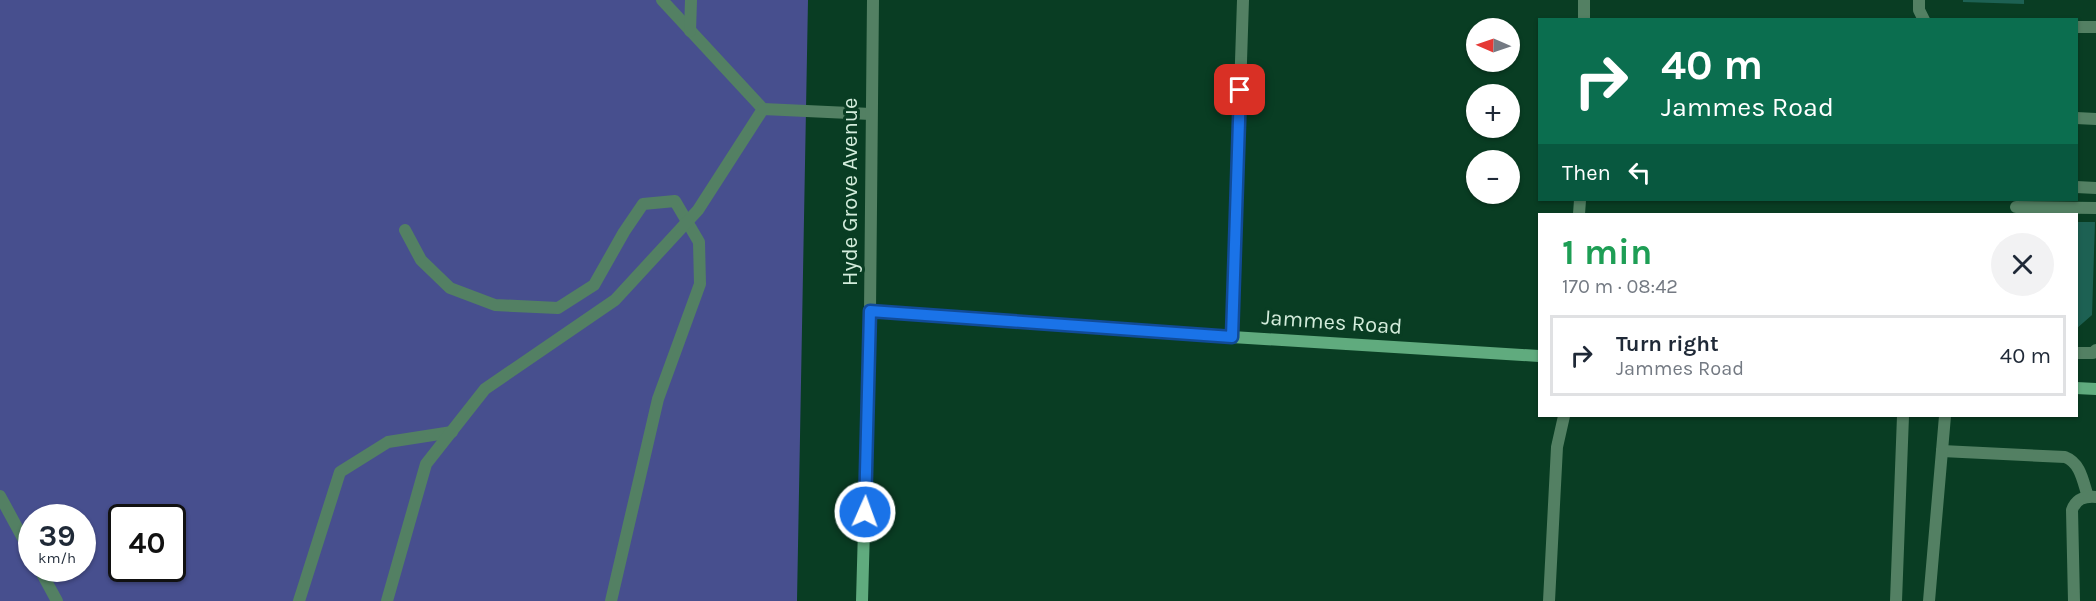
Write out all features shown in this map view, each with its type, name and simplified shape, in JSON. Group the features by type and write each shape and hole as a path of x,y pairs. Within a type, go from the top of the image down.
{"street":[{"path":"662,0 764,109 871,114"},
{"path":"690,31 691,0"},
{"name":"Hyde Grove Avenue","path":"862,601 870,311 873,0"},
{"path":"1232,337 1243,0"},
{"path":"1584,0 1584,18"},
{"path":"1919,0 1919,10 1923,18"},
{"path":"2078,27 2096,27"},
{"path":"387,601 426,464 485,389 615,300 698,210 764,109"},
{"path":"2078,118 2096,119"},
{"path":"2078,188 2096,188"},
{"path":"405,230 421,260 450,288 495,305 558,308 594,285 643,204 675,201 699,242 700,284 658,399 610,601"},
{"path":"2016,207 2096,208"},
{"name":"Jammes Road","path":"870,311 1538,356"},
{"path":"2078,353 2093,353 2096,350"},
{"path":"2078,388 2096,389"},
{"path":"1550,601 1557,447 1564,417"},
{"path":"1896,601 1903,417"},
{"path":"1929,601 1945,417"},
{"path":"299,601 340,472 388,442 452,432"},
{"path":"1942,451 2065,457 2072,460 2079,468 2092,497 2074,503 2072,510 2074,601"},
{"path":"0,496 18,529"},
{"path":"47,582 57,601"}],"shaded area":[{"path":"0,0 808,0 797,601 0,601"}],"building":[{"path":"1963,0 2024,0 2024,4 1963,2"},
{"path":"2078,222 2095,222 2092,315 2078,327"}],"route":[{"path":"865,512 870,311 1232,337 1240,90"}]}
